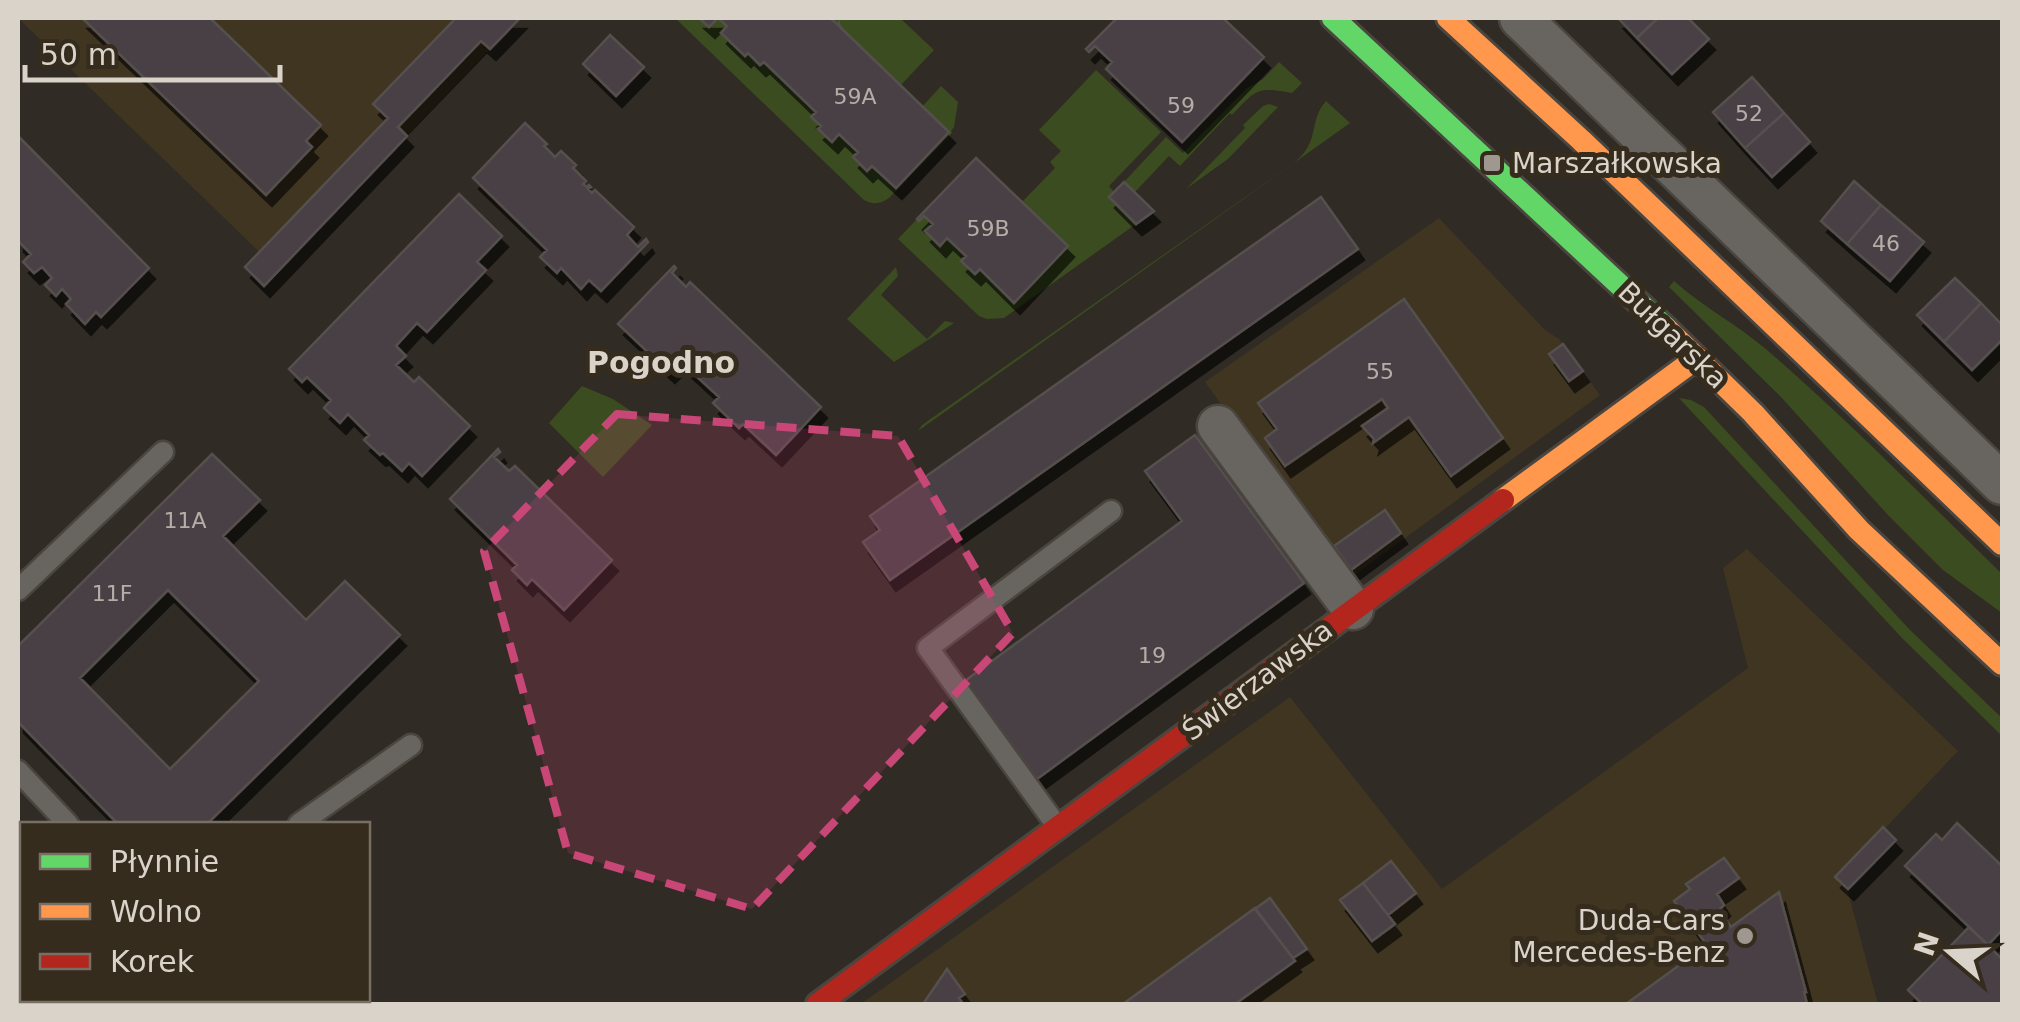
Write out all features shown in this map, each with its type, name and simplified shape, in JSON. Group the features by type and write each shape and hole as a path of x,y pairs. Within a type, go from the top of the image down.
{"street":[{"name":"Bułgarska","path":"1333,18 1540,208 1753,413 1860,530 2002,664"},
{"path":"1449,18 2002,544"},
{"path":"1520,18 2002,484"},
{"name":"Świerzawska","path":"826,1002 1352,608 1696,358"},
{"path":"1218,426 1352,608"}],"lane":[{"path":"18,590 164,452"},
{"path":"1058,828 928,648 1110,511"},
{"path":"302,822 411,745"},
{"path":"18,771 66,822"}],"highlighted area":[{"path":"617,414 898,436 1013,633 752,909 568,853 484,551"}],"shaded area":[{"path":"18,18 520,18 278,270"},
{"path":"1439,218 1545,330 1559,339 1600,395 1348,580 1205,382"},
{"path":"1747,549 1958,751 1843,873 1878,1004 861,1004 1290,697 1442,889 1748,668 1723,568"},
{"path":"18,898 20,1002 124,1004 18,1004"}],"green space":[{"path":"675,18 699,18 709,26 718,18 727,26 721,33 744,55 748,53 760,65 764,62 816,112 812,117 821,126 819,129 832,141 839,134 858,152 853,158 867,171 872,166 895,188 949,133 922,107 941,86 958,102 952,133 889,198 868,202"},
{"path":"830,18 900,18 934,50 900,86"},
{"path":"1279,62 1302,83 1292,93 1258,92 1230,113 1180,166 1169,156 1135,192 1124,182 1166,137 1183,153 1246,89 1263,79"},
{"path":"1096,70 1161,132 1109,186 1114,192 1109,198 1136,224 1004,318 979,316 898,239 924,216 933,224 926,232 939,245 947,238 966,256 961,261 975,274 980,269 1014,302 1022,202 1055,168 1050,162 1061,151 1039,130"},
{"path":"1326,101 1350,123 918,431 1295,162 1308,146"},
{"path":"1269,104 1278,107 1228,159 1186,189 1245,128 1243,125"},
{"path":"896,267 898,276 881,295 927,339 945,321 954,323 894,362 847,319"},
{"path":"1674,281 1756,341 1797,377 2002,574 2002,613 1943,570 1888,515 1781,397 1669,287"},
{"path":"582,386 613,399 652,425 603,477 549,423"},
{"path":"1679,398 1704,407 1909,629 2002,718 2002,736 1902,638"}],"building":[{"path":"82,18 210,18 321,125 306,141 312,147 266,195"},
{"path":"456,18 520,18 490,49 481,41 398,127 407,136 264,286 245,267 388,118 373,104"},
{"path":"699,18 718,18 709,27"},
{"path":"718,18 830,18 949,132 896,188 872,166 867,171 853,157 858,152 839,134 832,142 818,129 821,126 811,117 816,112 764,62 760,65 748,53 745,56 721,33 727,26"},
{"path":"1117,18 1223,18 1264,57 1182,142 1106,69 1112,62 1095,46 1089,52 1086,49"},
{"path":"1618,18 1658,18 1637,38"},
{"path":"1658,18 1688,18 1709,39 1672,74 1637,38"},
{"path":"610,35 644,67 616,96 583,64"},
{"path":"1752,77 1784,113 1745,148 1713,112"},
{"path":"1784,113 1810,142 1772,177 1745,148"},
{"path":"525,123 555,157 561,151 576,165 573,168 586,181 583,184 591,187 588,189 592,193 595,190 634,227 627,235 638,247 646,239 648,242 601,291 589,280 581,289 561,268 557,273 540,257 547,250 473,178"},
{"path":"18,136 149,268 101,317 96,312 85,324 66,304 71,299 62,289 56,296 45,285 52,278 42,267 34,273 23,262 31,254 18,241"},
{"path":"976,158 1068,246 1014,303 980,269 975,274 961,261 966,256 947,238 940,246 925,231 933,224 924,216 917,219"},
{"path":"1854,181 1881,205 1847,244 1821,221"},
{"path":"1124,182 1154,211 1136,224 1109,197"},
{"path":"459,194 502,236 477,262 486,270 427,332 417,323 396,346 406,356 396,365 414,382 419,377 470,426 422,476 409,463 402,471 383,453 380,455 364,440 369,435 348,414 340,423 324,408 331,400 307,377 302,382 289,369"},
{"path":"1321,197 1358,249 890,580 863,542 880,530 870,516"},
{"path":"1881,205 1924,242 1890,281 1847,244"},
{"path":"674,266 672,273 686,287 690,282 821,407 776,455 713,403 719,397 680,361 669,372 618,324"},
{"path":"1955,278 1981,303 1944,342 1917,315"},
{"path":"1404,299 1503,438 1451,476 1409,417 1373,443 1374,439 1362,426 1388,408 1382,399 1285,466 1265,438 1277,429 1258,403"},
{"path":"1981,303 2002,325 2002,340 1972,370 1944,342"},
{"path":"1563,344 1583,371 1569,381 1549,354"},
{"path":"1195,435 1304,583 1037,779 965,681 1182,521 1145,471"},
{"path":"498,449 500,452 494,457 509,471 515,466 612,560 564,610 532,579 527,585 512,570 517,565 450,499"},
{"path":"212,454 260,500 223,536 306,620 345,581 400,635 209,822 116,822 18,722 18,646","holes":["168,590 259,681 170,769 80,678"]},
{"path":"1385,510 1401,533 1351,570 1334,546"},
{"path":"1957,823 2002,866 2002,930 1988,945 1905,866 1936,834 1942,840"},
{"path":"1883,827 1896,840 1848,889 1835,877"},
{"name":"Duda-Cars Mercedes-Benz","path":"1724,858 1739,878 1717,894 1724,905 1719,910 1731,927 1779,892 1807,1004 1626,1004 1707,945 1674,901 1690,889 1686,884"},
{"path":"1391,861 1416,893 1388,915 1363,883"},
{"path":"1363,883 1395,924 1372,941 1340,900"},
{"path":"1270,898 1307,949 1293,958 1255,909"},
{"path":"1255,908 1295,961 1235,1004 1123,1004"},
{"path":"1969,927 2002,959 2002,1004 1922,1004 1908,990"},
{"path":"947,969 965,994 959,998 963,1004 923,1004"}],"traffic: fast":[{"path":"1333,18 1667,329"}],"traffic: slow":[{"path":"1448,18 1581,140 2002,544"},
{"path":"1667,329 1753,413 1859,530 2002,664"},
{"path":"1503,500 1697,358"}],"traffic: jam":[{"path":"818,1004 1503,500"}],"place":[{"name":"Marszałkowska","path":"1492,163"},
{"name":"Duda-Cars Mercedes-Benz","path":"1745,936"}],"district":[{"name":"Pogodno","path":"661,363"}]}
